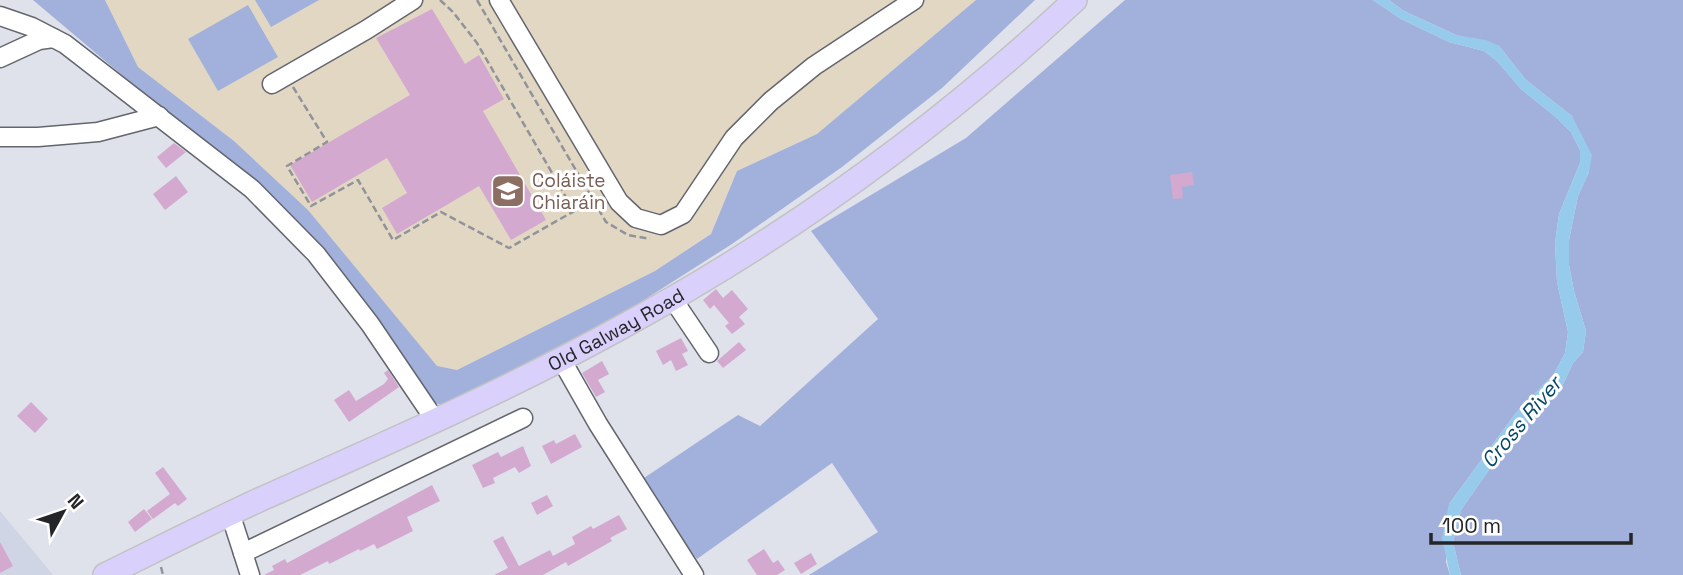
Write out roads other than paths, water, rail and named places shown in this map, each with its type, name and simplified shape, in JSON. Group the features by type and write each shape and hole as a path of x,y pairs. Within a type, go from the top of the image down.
{"main road":[{"name":"Old Galway Road","path":"105,575 230,513 435,420 561,359 672,298 782,230 938,120 1019,52 1074,0"}],"street":[{"path":"279,80 412,0"},
{"path":"499,0 619,202 636,218 661,225 683,214 734,138 771,101 814,66 914,0"},
{"path":"0,16 65,44 252,189 316,254 370,324 435,420"},
{"path":"0,58 39,40 53,38"},
{"path":"0,138 98,132 159,116"},
{"path":"672,298 709,353"},
{"path":"561,359 598,424 694,575"},
{"path":"243,553 523,418"},
{"path":"230,513 250,575"}],"water":[{"name":"Cross River","path":"1373,0 1389,0 1404,11 1456,35 1486,40 1499,46 1526,80 1572,116 1592,155 1589,172 1578,196 1569,240 1569,265 1586,331 1583,352 1573,363 1559,393 1516,431 1461,510 1453,542 1461,575 1450,575 1442,538 1449,504 1515,414 1554,374 1565,353 1568,332 1557,282 1555,243 1559,214 1580,163 1580,150 1571,132 1521,89 1497,61 1484,51 1449,42 1401,19"}],"place":[{"name":"Coláiste Chiaráin","path":"508,191"}]}
